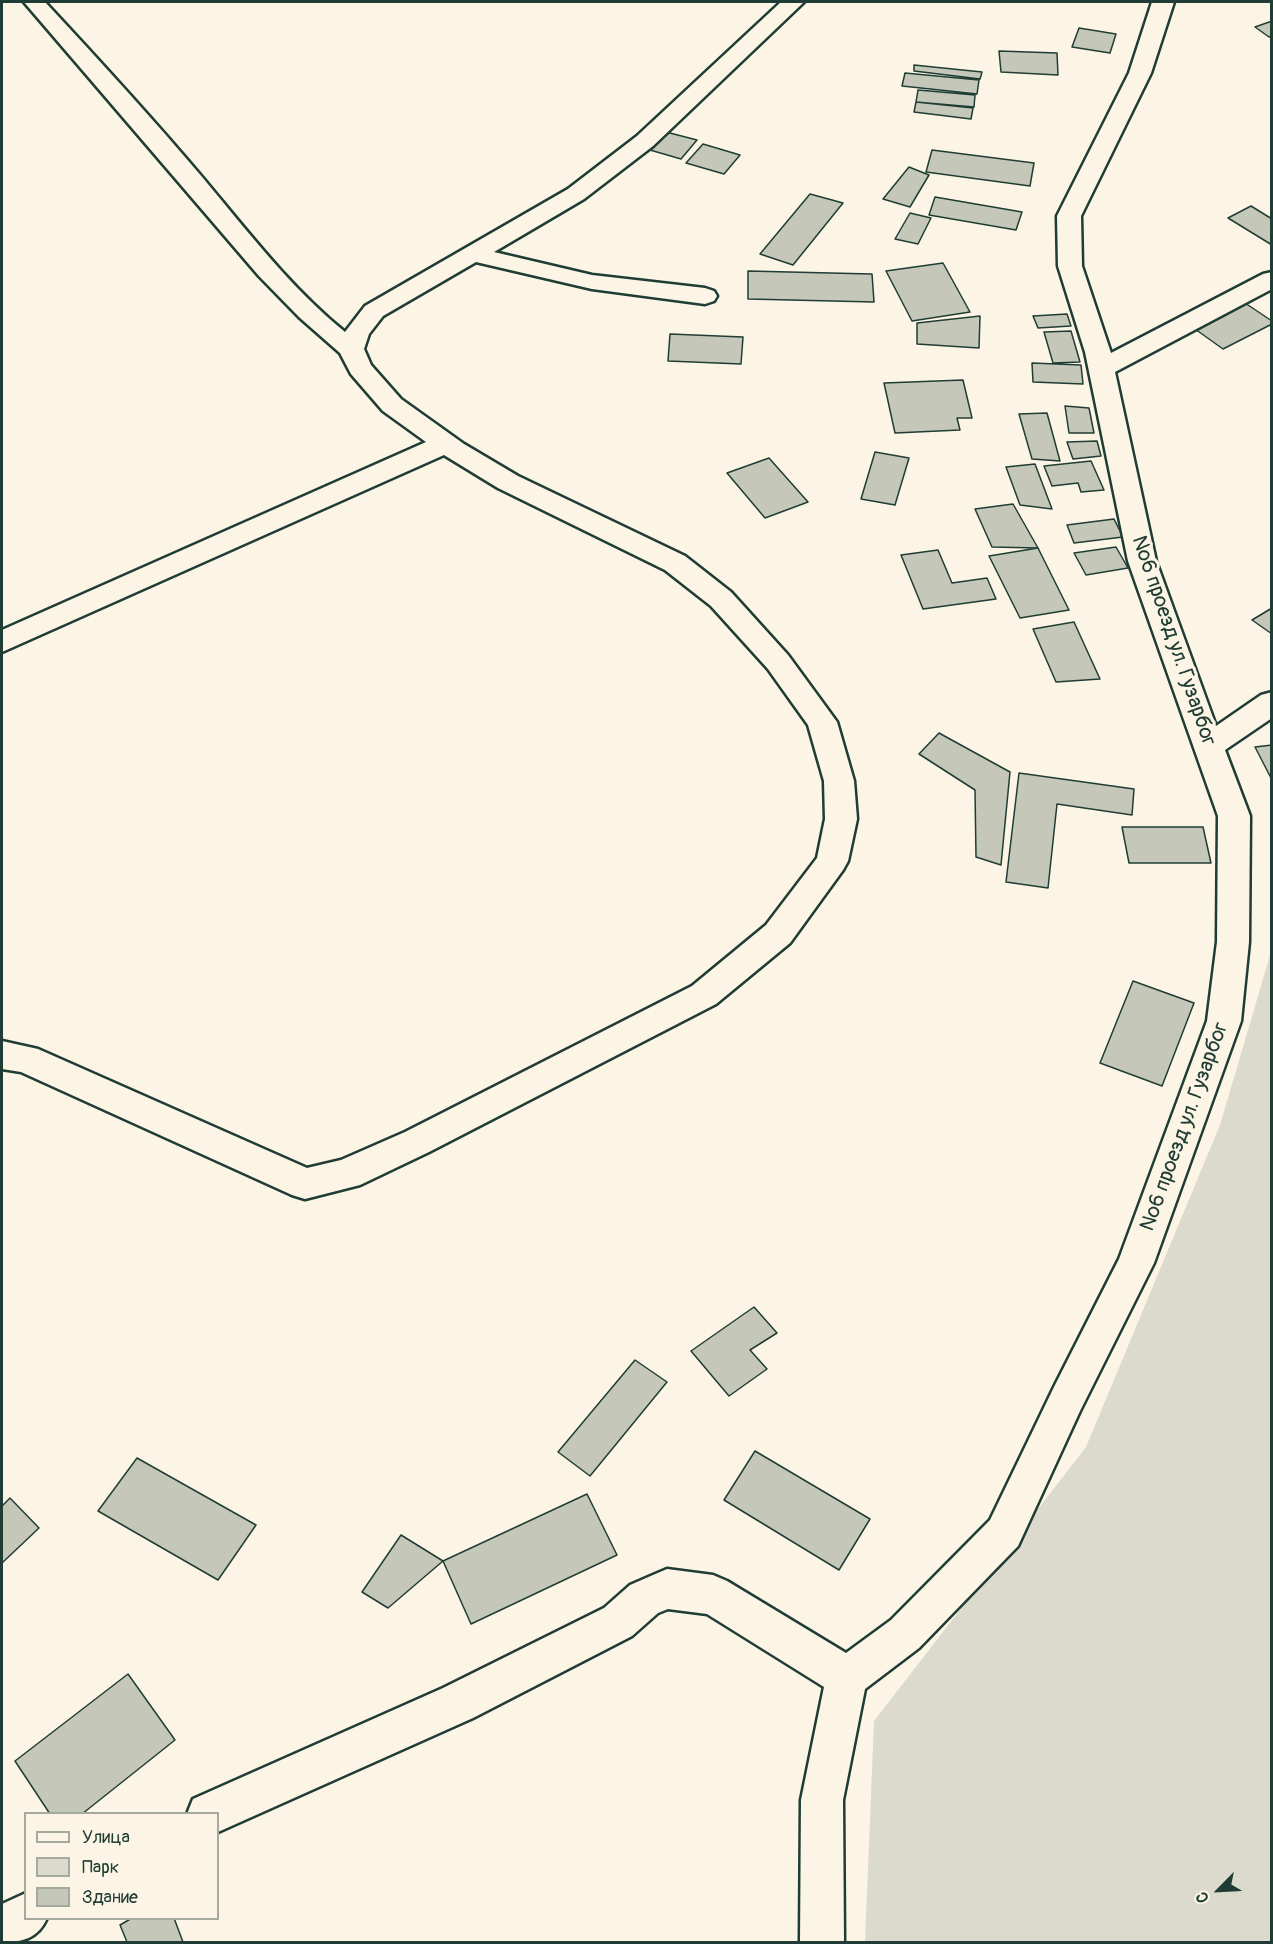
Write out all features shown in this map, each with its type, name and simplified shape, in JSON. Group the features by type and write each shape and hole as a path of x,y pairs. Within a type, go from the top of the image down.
{"street":[{"path":"2,1055 26,1059 305,1184 347,1174 417,1142 704,995 777,934 832,861 841,819 839,781 822,722 778,663 721,599 675,563 508,482 447,444 392,405 360,368 351,349 319,325 272,276 119,95 34,2"},
{"path":"351,349 357,333 374,310 576,194 645,141 793,2"},
{"name":"№6 проезд ул. Гузарбог","path":"847,1677 905,1634 1004,1533 1067,1399 1136,1263 1224,1020 1233,942 1234,816 1142,561 1098,352 1070,266 1069,216 1140,73 1163,2"},
{"path":"471,254 592,282 705,296"},
{"path":"1101,369 1272,279"},
{"path":"2,642 447,444"},
{"path":"1209,746 1272,703"},
{"path":"213,1812 458,1703 618,1622 644,1599 667,1589 713,1595 847,1677 822,1800 822,1942"},
{"path":"2,1929 24,1916"}],"green space":[{"path":"1271,952 1271,1942 865,1942 874,1721 1086,1447 1220,1125"}],"building":[{"path":"1272,21 1272,36 1269,37 1255,27"},
{"path":"1079,28 1116,34 1110,53 1072,47"},
{"path":"999,51 1057,53 1058,75 1001,72"},
{"path":"914,65 982,72 980,79 914,71"},
{"path":"905,73 979,80 977,94 902,86"},
{"path":"918,90 975,95 974,107 916,102"},
{"path":"916,102 973,108 971,119 914,112"},
{"path":"666,132 697,140 681,159 650,150"},
{"path":"703,144 740,155 724,174 686,163"},
{"path":"932,150 1034,163 1030,186 926,172"},
{"path":"909,167 929,175 910,207 883,199"},
{"path":"810,194 843,203 793,265 760,254"},
{"path":"935,197 1022,212 1016,230 929,215"},
{"path":"1251,206 1272,219 1272,245 1228,218"},
{"path":"910,213 931,218 918,244 895,239"},
{"path":"943,263 970,312 912,321 886,271"},
{"path":"748,271 872,274 874,302 748,299"},
{"path":"1245,303 1272,321 1272,324 1223,349 1195,329"},
{"path":"1067,314 1071,326 1038,328 1033,316"},
{"path":"980,316 979,348 917,344 917,323"},
{"path":"1071,331 1080,362 1053,363 1044,332"},
{"path":"670,334 743,337 741,364 668,361"},
{"path":"1032,363 1081,365 1083,384 1033,382"},
{"path":"963,380 972,418 957,418 960,430 895,433 884,383"},
{"path":"1065,406 1089,408 1094,433 1069,433"},
{"path":"1047,413 1060,461 1032,459 1019,414"},
{"path":"1097,441 1101,456 1073,459 1067,442"},
{"path":"875,452 909,458 895,505 861,499"},
{"path":"769,458 808,502 765,518 727,473"},
{"path":"1091,461 1104,490 1081,492 1078,483 1052,486 1044,466"},
{"path":"1035,464 1052,509 1020,505 1006,467"},
{"path":"1013,504 1038,548 992,547 975,509"},
{"path":"1114,519 1123,537 1074,543 1067,525"},
{"path":"1116,547 1128,568 1086,575 1074,553"},
{"path":"1038,548 1069,610 1020,618 989,556"},
{"path":"938,550 952,583 987,578 996,599 923,609 901,555"},
{"path":"1272,608 1272,634 1252,620"},
{"path":"1074,622 1100,679 1056,682 1033,629"},
{"path":"939,733 1010,772 1001,865 976,857 975,790 919,754"},
{"path":"1272,745 1272,780 1255,747"},
{"path":"1019,773 1134,789 1132,815 1057,804 1048,888 1006,882"},
{"path":"1122,827 1203,827 1211,863 1129,863"},
{"path":"1133,981 1194,1003 1162,1086 1100,1063"},
{"path":"754,1307 777,1333 750,1350 767,1369 729,1396 691,1351"},
{"path":"635,1360 667,1382 590,1476 558,1452"},
{"path":"755,1451 870,1519 839,1570 724,1500"},
{"path":"137,1458 256,1525 218,1580 98,1511"},
{"path":"587,1494 617,1555 471,1624 443,1561"},
{"path":"10,1498 39,1528 2,1563 2,1506"},
{"path":"401,1535 443,1561 388,1608 362,1592"},
{"path":"128,1674 175,1740 85,1812 49,1812 15,1761"},
{"path":"129,1920 175,1920 183,1942 127,1942 120,1925"}]}
